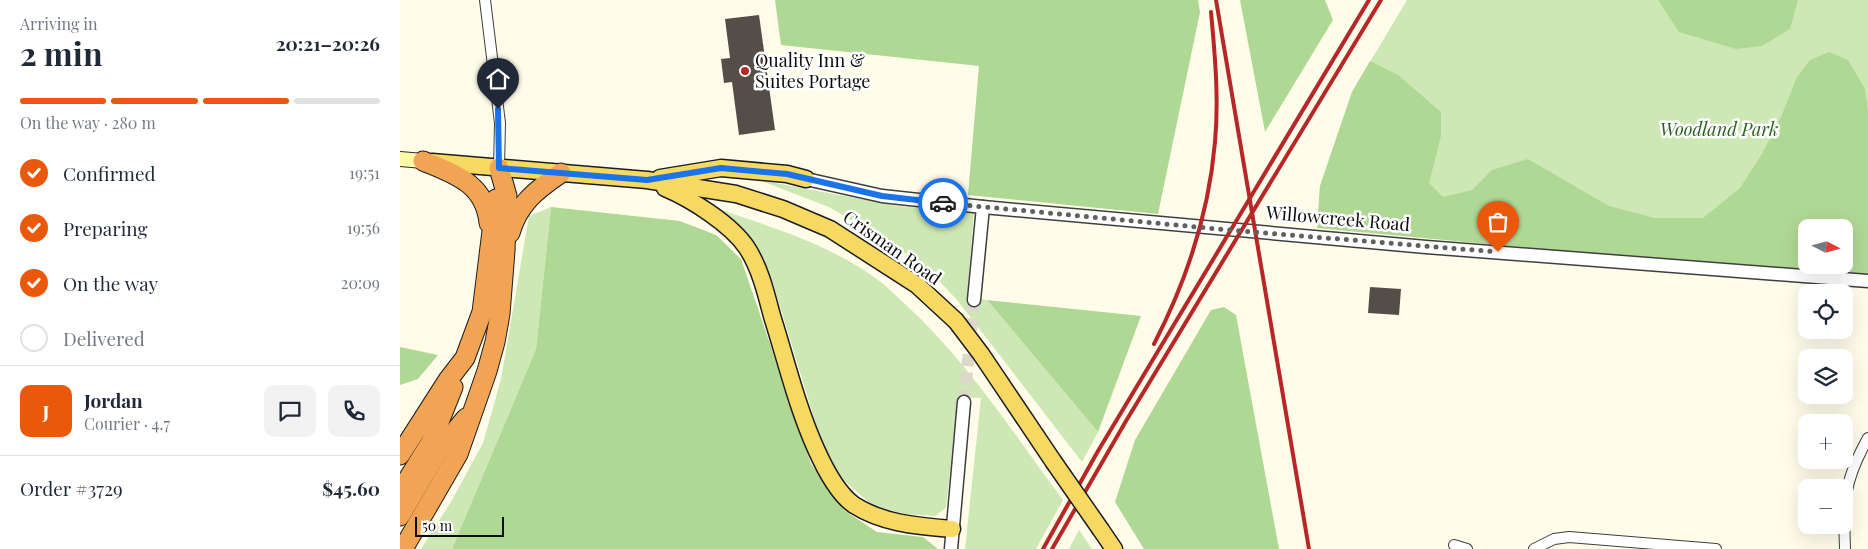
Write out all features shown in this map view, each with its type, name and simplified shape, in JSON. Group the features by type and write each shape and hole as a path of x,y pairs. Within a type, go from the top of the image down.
{"highway":[{"path":"423,161 462,177 476,191 484,202 498,248"},
{"path":"403,549 458,454 495,342 500,314 498,248 499,168"},
{"path":"400,492 431,442 465,358 482,312 498,248 524,202 537,189 561,173"},
{"path":"400,455 445,385 465,358"},
{"path":"400,516 437,453 474,409"}],"main road":[{"path":"400,159 647,180 721,168 787,174 806,179"},
{"path":"647,180 680,194 722,223 747,248 762,282 807,429 828,474 852,504 879,518 911,526 952,529"},
{"name":"Crisman Road","path":"647,180 736,194 783,209 830,229 917,285 956,321 982,354 1114,549"}],"street":[{"path":"485,0 500,123 499,168"},
{"name":"Willowcreek Road","path":"806,179 882,196 983,207 1369,242 1868,281"},
{"path":"974,300 983,207"},
{"path":"951,549 964,402"},
{"path":"1846,549 1844,498 1857,458 1868,438"},
{"path":"1534,549 1554,539 1569,537 1716,549"},
{"path":"1454,545 1467,549"}],"green space":[{"path":"775,0 1198,0 1200,12 1158,214 968,195 979,66 781,45"},
{"path":"1240,0 1325,0 1333,20 1265,132"},
{"name":"Woodland Park","path":"1407,0 1868,0 1868,274 1853,273 1853,219 1798,219 1798,268 1317,228 1320,186 1352,92"},
{"path":"1658,0 1798,0 1790,29 1762,46 1736,49 1679,32"},
{"path":"1829,52 1848,60 1865,89 1868,111 1868,280 1804,274 1853,274 1853,219 1798,219 1798,273 1317,228 1320,186 1352,92 1370,61 1398,75 1441,112 1441,136 1429,183 1443,197 1472,190 1492,170 1528,159 1609,206 1655,218 1703,218 1740,188 1762,154 1781,117 1797,77 1810,60"},
{"path":"759,180 898,206 974,213 967,298 987,300 1098,432 1082,462 957,300 927,268 892,244 829,207"},
{"path":"551,207 536,349 452,549 421,549 452,500 483,443 501,379 529,216"},
{"path":"551,207 680,221 716,235 741,259 811,464 845,511 877,532 923,537 938,549 452,549 536,349"},
{"path":"719,209 802,238 841,257 882,283 929,327 970,374 1063,500 1036,549 965,549 981,398 958,397 946,508 935,516 904,514 872,505 842,479 821,441 772,280 753,243"},
{"path":"987,300 1141,316 1098,432"},
{"path":"1224,307 1236,315 1279,549 1144,549 1115,502 1135,440 1211,310"},
{"path":"400,347 438,355 418,379 400,385"},
{"path":"1079,530 1092,549 1069,549"}],"building":[{"name":"Quality Inn & Suites Portage","path":"759,15 775,130 739,135 732,82 724,83 721,59 730,58 725,19"},
{"path":"1370,287 1401,289 1399,315 1368,313"}],"tunnel":[{"path":"964,402 974,300"}],"railway":[{"path":"1216,0 1309,549"},
{"path":"1043,549 1098,451 1369,0"},
{"path":"1052,549 1126,421 1381,0"},
{"path":"1154,344 1186,271 1195,246 1208,195 1217,110 1211,12"}],"way so far":[{"path":"943,203 1229,230 1498,252"}],"place":[{"name":"Quality Inn & Suites Portage","path":"745,71"}],"route":[{"path":"498,109 500,123 499,168 647,180 721,168 787,174 882,196 943,203"}]}
